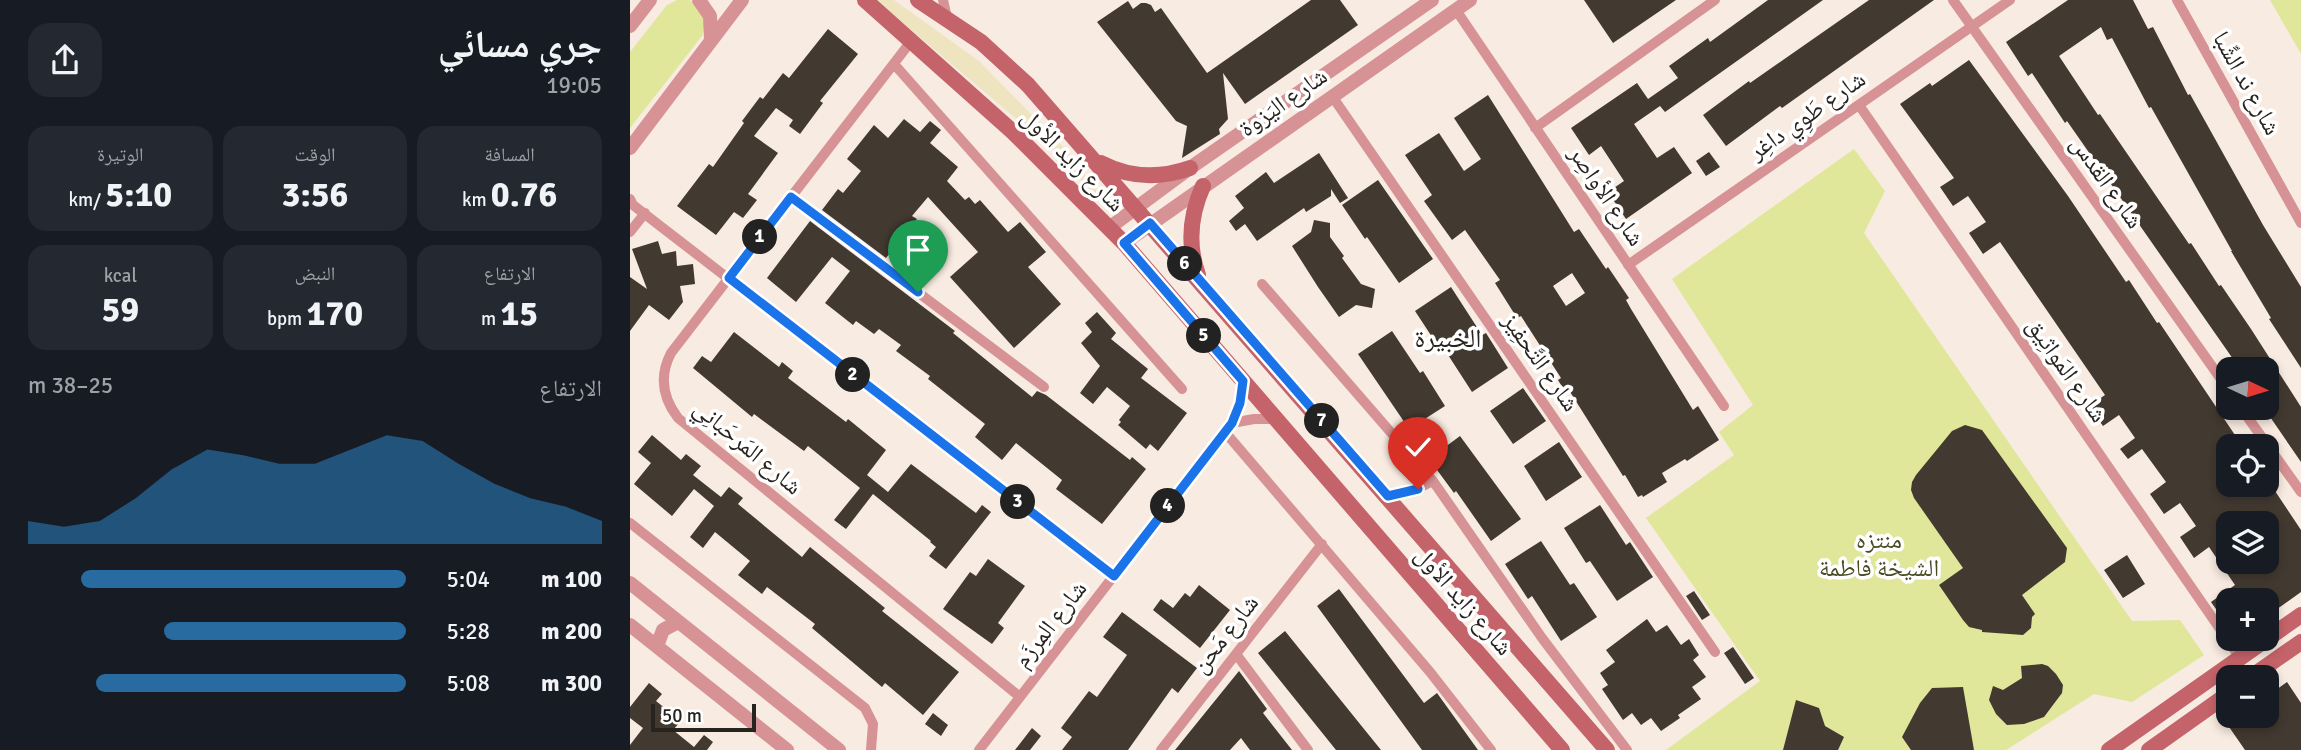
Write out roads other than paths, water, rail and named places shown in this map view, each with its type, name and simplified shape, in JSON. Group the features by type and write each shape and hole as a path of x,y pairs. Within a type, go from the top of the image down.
{"main road":[{"name":"شارع زايد الأول","path":"865,0 1013,132 1124,243 1562,750"},
{"name":"شارع زايد الأول","path":"918,0 981,42 1028,85 1607,750"},
{"path":"1091,158 1110,168 1141,176 1166,175 1189,168"},
{"path":"1202,284 1194,260 1191,236 1194,211 1203,186"},
{"path":"2109,750 2301,615"},
{"path":"2268,665 2301,642"},
{"path":"2155,749 2216,703"}],"street":[{"path":"630,26 650,0"},
{"path":"699,0 710,16 710,41"},
{"path":"630,148 741,0"},
{"path":"943,0 947,19"},
{"name":"شارع اليَزوة","path":"1109,228 1189,168 1432,0"},
{"name":"شارع اليَزوة","path":"1124,243 1470,0"},
{"path":"1535,128 1716,0"},
{"name":"شارع القدس","path":"1953,0 2216,372"},
{"name":"شارع طَوِي داغِر","path":"1628,265 2010,0"},
{"name":"شارع ند الشِّبا","path":"2178,0 2301,223"},
{"name":"شارع الأواصِر","path":"1455,10 1724,406"},
{"name":"شارع المَرحَبانِي","path":"912,40 667,361 664,389 671,409 678,418 1020,697"},
{"path":"894,64 1182,389"},
{"name":"شارع التَّحفِيز","path":"1332,96 1715,652"},
{"name":"شارع المَواثِيق","path":"1859,104 2240,659"},
{"path":"791,197 1045,387"},
{"path":"631,202 1114,576"},
{"path":"630,232 645,213"},
{"path":"1262,284 1433,481 1542,638 1626,748"},
{"name":"شارع المِرزَم","path":"979,750 1228,428 1240,403 1243,381"},
{"path":"1276,419 1254,419 1228,428 1491,750"},
{"path":"2250,420 2301,492"},
{"path":"1388,496 1408,493 1433,481"},
{"path":"630,523 865,708 873,724 870,750"},
{"name":"شارع مَحن","path":"1161,750 1322,544"},
{"path":"630,583 839,750"},
{"path":"657,646 663,630 678,622"},
{"path":"630,625 787,750"},
{"path":"1236,654 1308,750"}],"district":[{"name":"الخبيرة","path":"1448,339"}],"park label":[{"name":"منتزه الشيخة فاطمة","path":"1879,554"}]}
